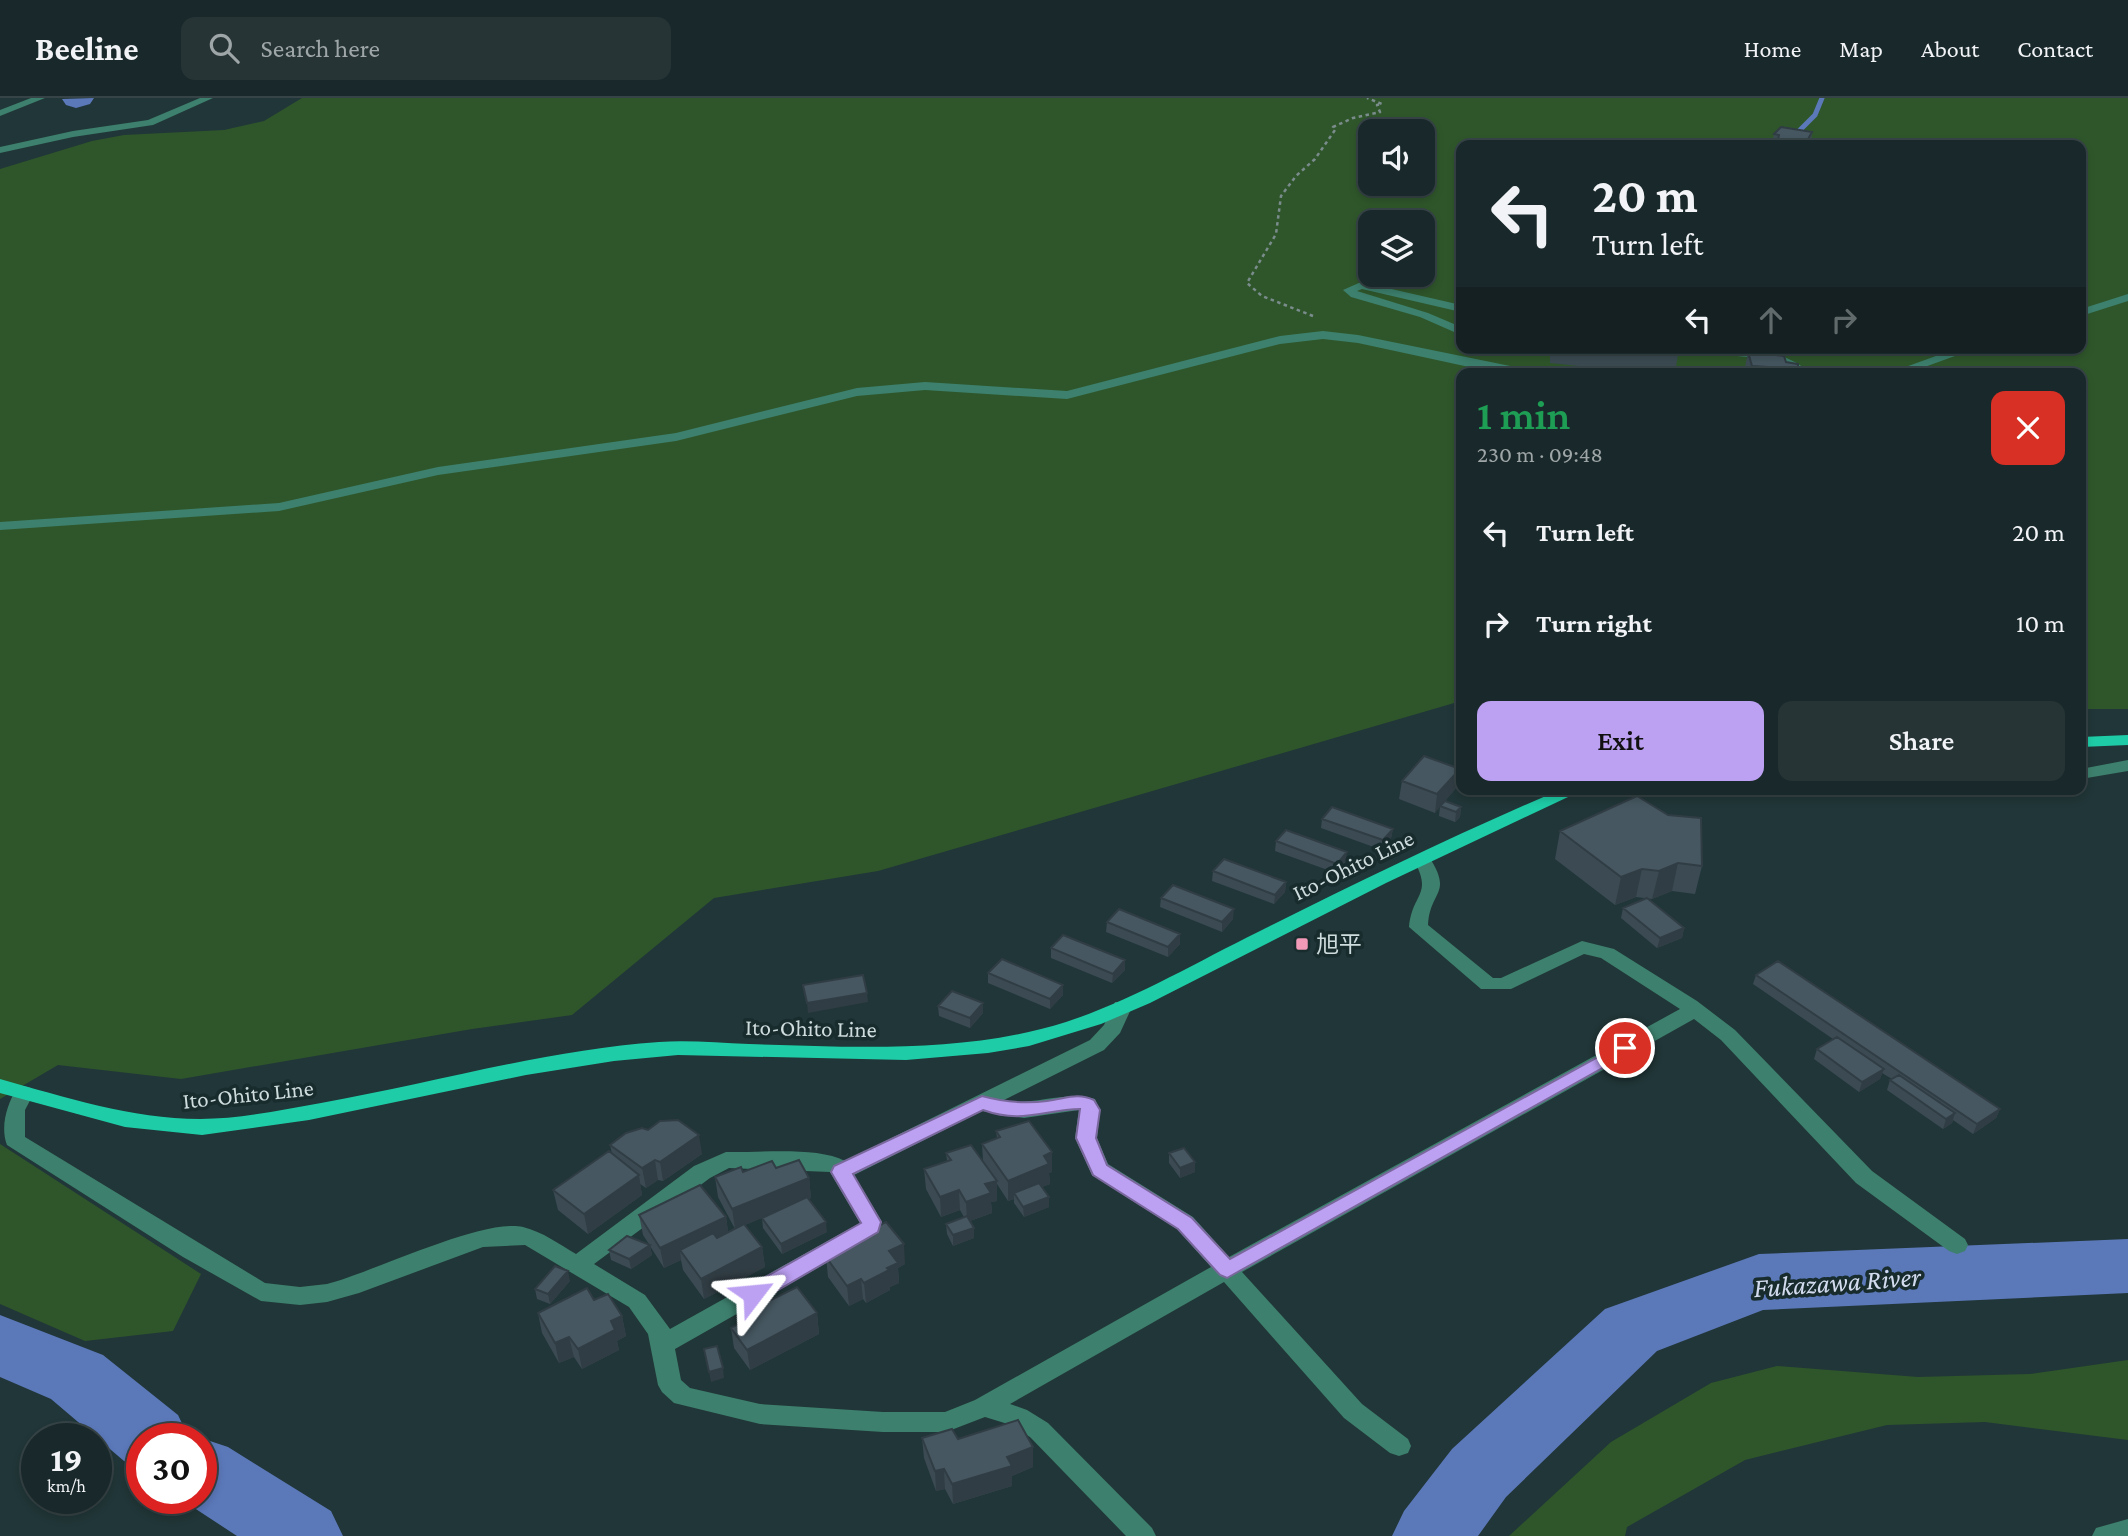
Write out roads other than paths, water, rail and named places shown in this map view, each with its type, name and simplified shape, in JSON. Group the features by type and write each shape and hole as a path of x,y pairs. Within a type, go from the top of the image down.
{"main road":[{"path":"2086,742 2128,740"},
{"name":"Ito-Ohito Line","path":"0,1086 142,1122 202,1127 342,1108 548,1065 620,1053 664,1049 908,1054 976,1049 1037,1038 1122,1007 1422,859 1564,795"}],"street":[{"path":"0,113 40,98"},
{"path":"0,150 73,134 150,123 208,98"},
{"path":"1456,307 1361,285 1349,289 1355,295 1424,315 1456,329"},
{"path":"2086,311 2128,297"},
{"path":"0,526 279,507 438,471 676,437 857,393 925,386 1067,395 1280,340 1323,335 1358,339 1492,368"},
{"path":"1753,354 1773,356 1795,368"},
{"path":"1910,368 1953,354"},
{"path":"2086,773 2128,765"},
{"path":"1422,859 1433,875 1435,885 1418,917 1418,927 1488,984 1504,984 1572,950 1594,948 1607,953 1728,1035 1864,1177 1957,1245"},
{"path":"841,1172 1097,1045 1113,1028 1122,1007"},
{"path":"24,1093 15,1110 14,1140 261,1292 300,1296 327,1293 351,1287 481,1240 520,1235 533,1239 637,1301 659,1331 670,1385 682,1396 760,1414 928,1423 964,1417 984,1407 1694,1010"},
{"path":"982,1103 999,1109 1020,1110 1080,1101 1088,1104 1090,1110 1086,1138 1100,1170 1185,1223 1353,1412 1399,1446"},
{"path":"576,1266 702,1172 726,1160 834,1164 871,1222 871,1227 662,1345"},
{"path":"984,1407 1018,1417 1039,1430 1143,1536"},
{"path":"2105,1536 2128,1530"}],"waterway":[{"path":"76,99 80,98"},
{"path":"1797,133 1815,115 1822,98"},
{"name":"Fukazawa River","path":"1432,1536 1479,1473 1631,1330 1759,1282 2128,1266"},
{"name":"Fukazawa River","path":"0,1345 77,1377 133,1423"},
{"name":"Fukazawa River","path":"217,1481 303,1536"}],"place":[{"name":"旭平","path":"1302,944"}]}
